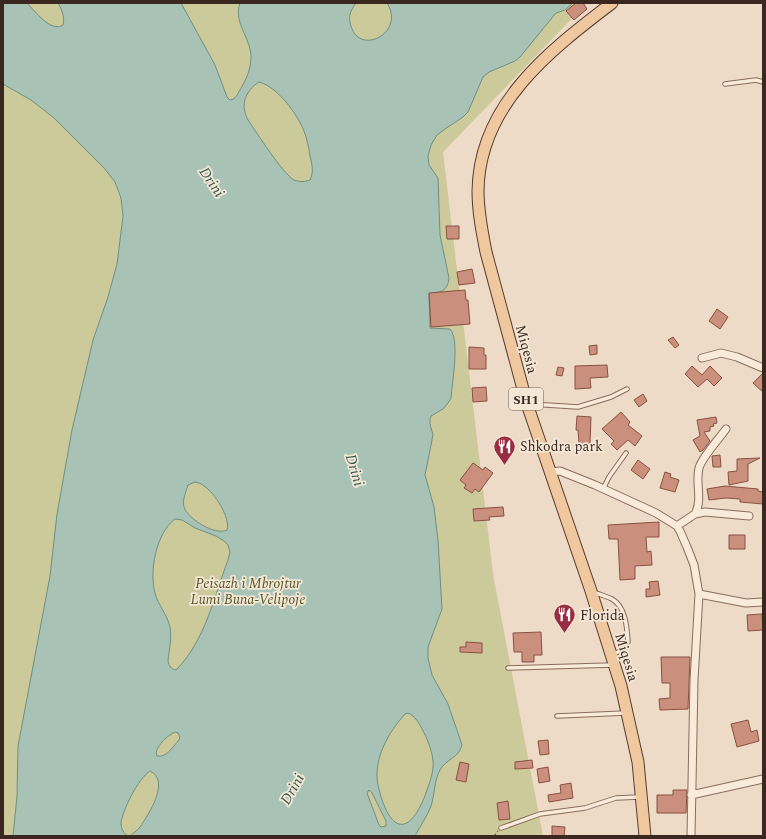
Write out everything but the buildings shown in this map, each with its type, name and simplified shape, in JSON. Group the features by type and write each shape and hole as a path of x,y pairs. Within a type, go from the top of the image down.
{"main road":[{"name":"Miqesia","path":"612,3 566,40 534,69 507,101 493,124 485,145 478,191 481,227 497,295 527,404 591,591 613,660 627,714 638,762 645,836"}],"street":[{"path":"702,358 721,353 737,357 763,368"},
{"path":"695,514 698,508 699,500 699,469 701,462 726,429"},
{"path":"550,472 560,471 603,489 656,513 677,526 694,565 699,594 694,680 690,836"},
{"path":"677,526 695,514 711,512 749,516"},
{"path":"699,594 763,607"},
{"path":"746,603 763,602"},
{"path":"692,795 763,780"}],"lane":[{"path":"725,84 756,80 763,82"},
{"path":"527,404 578,407 611,397 627,389"},
{"path":"603,489 609,477 626,453"},
{"path":"508,668 613,660 624,649 628,642 626,625 621,608 613,600 591,591"},
{"path":"557,716 627,714"},
{"path":"501,828 540,814 585,808 616,798 641,796"}],"green space":[{"name":"Peisazh i Mbrojtur Lumi Buna-Velipoje","path":"3,3 587,3 443,152 493,574 543,836 3,836"}],"water":[{"name":"Peisazh i Mbrojtur Lumi Buna-Velipoje","path":"3,3 27,3 48,24 58,27 63,25 64,19 58,3 181,3 215,65 227,97 230,100 234,99 242,86 248,74 251,61 248,43 240,24 238,10 240,3 356,3 350,14 351,26 356,35 363,40 371,40 380,37 391,23 391,14 387,3 573,3 565,10 556,13 520,57 515,61 489,72 483,77 468,112 437,135 431,145 428,156 429,165 438,178 440,235 449,278 445,289 437,293 429,294 430,328 450,329 455,342 455,351 451,398 443,409 431,416 430,419 433,435 425,475 434,507 438,540 442,609 428,647 428,658 432,675 448,704 462,745 458,753 440,770 428,814 415,836 130,836 13,836 17,796 18,746 50,576 57,514 72,430 93,340 108,297 117,264 123,216 121,198 115,182 104,168 54,118 31,100 3,84","holes":["259,82 273,89 280,95 297,117 306,137 312,168 310,180 298,181 289,176 270,153 248,120 244,109 244,104 247,94","195,482 203,485 217,499 221,506 228,525 227,530 216,531 209,529 196,521 184,507 184,499 188,485","175,519 182,520 195,528 216,536 224,541 228,545 230,552 202,632 186,658 176,670 168,663 171,631 167,618 156,597 153,584 156,553 168,525","408,713 420,724 429,744 433,765 427,790 414,817 407,823 400,824 394,821 388,813 378,785 377,775 383,747 405,714","175,732 178,733 180,737 167,753 157,756 156,753 159,746","150,771 156,776 158,782 156,798 148,815 138,830 130,836 126,835 122,830 122,817 136,787","369,790 386,821 386,826 381,827 367,793"]}],"place":[{"name":"Shkodra park","path":"504,466"},
{"name":"Florida","path":"564,634"}],"water label":[{"name":"Drini","path":"212,182"},
{"name":"Drini","path":"355,470"},
{"name":"Drini","path":"292,789"}]}
